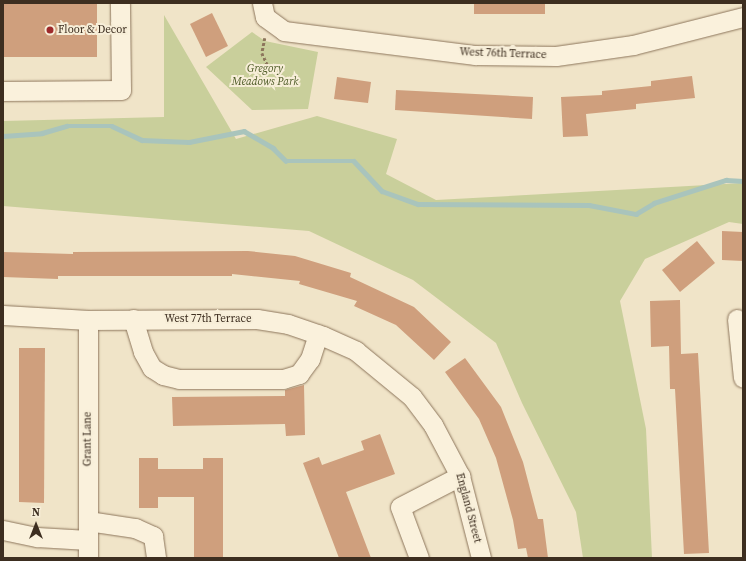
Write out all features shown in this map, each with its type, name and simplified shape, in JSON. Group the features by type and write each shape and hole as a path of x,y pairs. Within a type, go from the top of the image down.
{"street":[{"path":"3,91 121,90 120,3"},
{"name":"West 76th Terrace","path":"263,10 284,31 312,36 475,55 548,56 633,45 740,12"},
{"name":"West 77th Terrace","path":"3,315 88,320 257,319 318,334 356,351 396,382"},
{"path":"133,319 143,352 152,368 163,375 178,379 283,379 299,374 310,359 318,334"},
{"path":"736,319 743,378"},
{"name":"Grant Lane","path":"88,320 88,549"},
{"name":"England Street","path":"396,382 412,397 433,425 460,476 481,558"},
{"path":"418,558 400,507 460,476"},
{"path":"88,521 135,528 154,536 156,558"},
{"path":"3,530 88,549"}],"path":[{"path":"265,38 262,53 270,70"}],"green space":[{"path":"164,15 236,139 317,116 397,139 386,174 436,200 743,183 743,224 729,222 645,259 620,301 646,429 652,558 583,558 576,512 522,403 496,343 413,280 309,231 3,206 3,121 164,117"},
{"name":"Gregory Meadows Park","path":"252,32 265,41 318,52 308,109 252,110 206,67"}],"building":[{"name":"Floor & Decor","path":"3,3 97,3 97,57 3,57"},
{"path":"474,3 545,3 545,14 474,14"},
{"path":"212,13 228,46 206,57 190,24"},
{"path":"692,76 695,98 636,104 636,109 586,114 588,136 563,137 561,97 602,95 602,91 651,86 651,81"},
{"path":"337,77 371,82 368,103 334,99"},
{"path":"396,90 533,97 532,119 395,110"},
{"path":"722,231 743,232 743,261 722,260"},
{"path":"697,241 715,263 680,292 662,270"},
{"path":"248,251 295,256 351,273 350,277 414,307 451,342 434,360 396,325 354,306 357,301 299,284 300,281 232,274 232,276 58,276 58,279 3,277 3,252 73,254 73,252"},
{"path":"680,300 681,354 698,353 709,553 684,554 675,389 670,389 669,346 651,347 650,301"},
{"path":"19,348 45,348 44,503 19,502"},
{"path":"465,358 501,407 523,462 538,519 543,519 548,558 528,558 526,548 518,549 513,520 496,458 479,419 445,372"},
{"path":"304,385 305,435 286,436 285,424 173,426 172,397 285,396 285,390"},
{"path":"380,434 395,474 346,492 371,558 339,558 303,463 319,457 322,465 364,450 361,441"},
{"path":"139,458 158,458 158,469 203,469 203,458 223,458 223,558 194,558 194,497 158,497 158,508 139,508"}],"waterway":[{"path":"3,136 42,133 67,126 112,126 142,140 189,142 244,131 273,148 286,161 354,161 382,191 418,204 589,205 636,214 654,203 726,180 743,181"}],"place":[{"name":"Floor & Decor","path":"50,30"}]}
